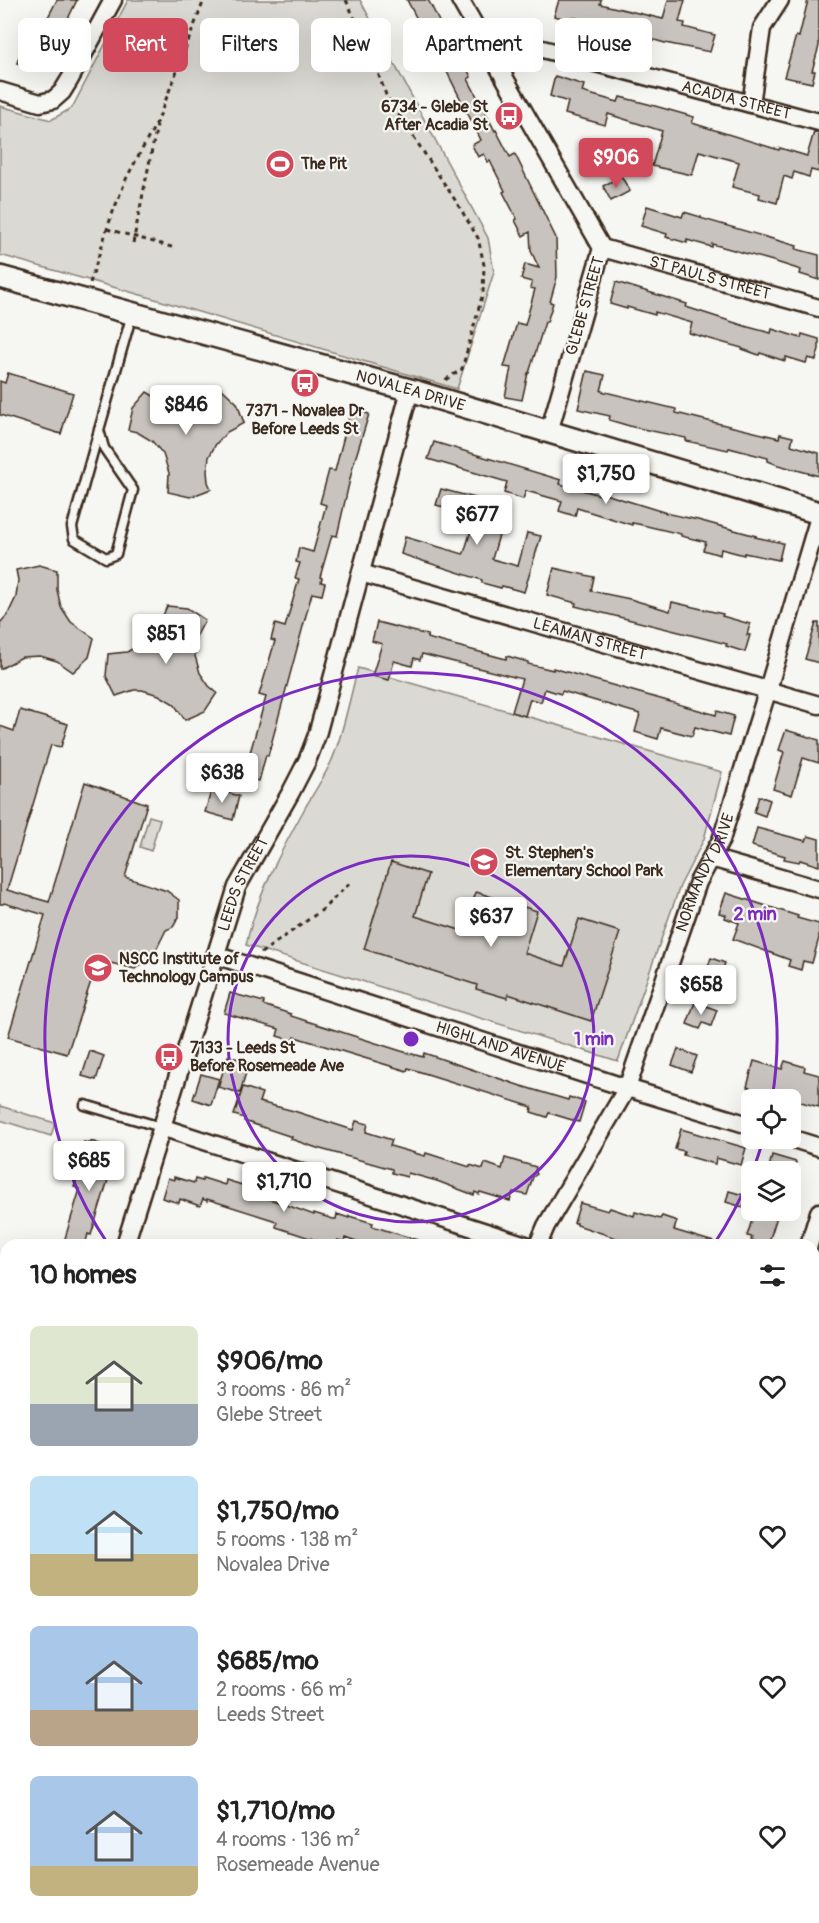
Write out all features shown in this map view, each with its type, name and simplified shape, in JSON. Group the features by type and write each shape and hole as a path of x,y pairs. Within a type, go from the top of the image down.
{"street":[{"path":"0,92 40,103 53,100 62,92 113,0"},
{"name":"GLEBE STREET","path":"460,0 470,18"},
{"path":"751,104 762,28 780,0"},
{"name":"ACADIA STREET","path":"543,49 819,122"},
{"name":"GLEBE STREET","path":"501,72 602,248 549,432"},
{"name":"ST PAULS STREET","path":"602,248 819,308"},
{"name":"NOVALEA DRIVE","path":"0,277 410,390 819,515"},
{"name":"LEEDS STREET","path":"127,1239 237,887 291,792 317,735 410,390"},
{"name":"NORMANDY DRIVE","path":"541,1239 627,1088 698,882 721,840 819,515"},
{"name":"LEAMAN STREET","path":"361,573 819,705"},
{"path":"711,858 819,889"},
{"name":"HIGHLAND AVENUE","path":"215,955 741,1123"},
{"path":"161,1127 507,1239"},
{"path":"801,1141 819,1147"},
{"path":"811,1239 819,1212"}],"lane":[{"path":"99,430 104,448 132,490 116,554 105,558 74,539 72,527 99,430 132,314"},
{"path":"85,1105 161,1127"}],"path":[{"path":"88,287 127,177 158,120 204,0"},
{"path":"346,0 370,51 386,95 478,238 484,265 483,293 462,369 440,383 437,388"},
{"path":"133,243 158,120"},
{"path":"107,229 175,248"},
{"path":"244,964 322,910 351,882"}],"shaded area":[{"path":"128,0 360,0 370,18 311,18 311,72 391,72 391,58 488,238 494,272 457,389 0,255 0,106 51,120 72,108 103,48 103,72 188,72 188,18 119,18"},
{"name":"St. Stephen's Elementary School Park","path":"358,668 722,772 704,839 680,886 618,1061 246,945 271,873 335,752"},
{"path":"149,816 160,819 151,851 140,847"},
{"path":"0,1106 55,1123 51,1136 0,1120"}],"building":[{"path":"57,0 77,0 68,18 48,18"},
{"path":"407,0 428,0 437,18 416,18"},
{"path":"559,0 601,0 600,4 663,19 668,0 685,0 679,22 685,23 684,27 715,35 710,52 652,39 652,18 562,18 554,16"},
{"path":"808,0 819,0 819,46 812,71 815,71 812,83 784,77 796,36 799,37"},
{"path":"447,72 468,72 471,77 468,79 495,131 510,157 515,154 556,238 557,277 550,302 553,303 528,373 522,400 505,397 511,368 504,367 517,323 525,325 535,289 530,288 532,282 521,279 525,264 539,268 531,251 530,232 523,236 490,161 488,162 484,154 478,157 472,145 481,140"},
{"path":"555,76 584,85 582,92 618,102 620,97 694,117 692,123 779,150 780,148 807,156 814,132 819,132 819,172 811,170 809,177 794,172 792,179 784,176 777,203 759,198 760,194 732,187 739,162 699,151 692,175 652,166 662,131 608,114 605,125 565,114 568,102 550,96"},
{"path":"621,176 630,191 611,201 603,186"},
{"path":"647,206 682,217 684,212 797,246 796,249 819,255 819,280 800,274 801,270 773,261 712,244 712,247 666,237 667,234 641,226"},
{"path":"616,282 687,304 686,307 748,327 771,333 772,329 801,338 802,334 819,339 816,360 808,358 806,363 786,357 785,361 760,353 759,355 689,333 692,323 655,312 655,315 610,304"},
{"path":"587,371 605,375 601,391 676,409 676,413 779,438 780,434 793,437 791,445 819,453 819,476 778,465 768,461 768,458 729,448 728,450 686,441 686,438 633,427 609,420 610,416 578,409"},
{"path":"8,373 73,393 61,434 0,415 0,381 5,383"},
{"path":"221,388 237,403 244,423 227,432 216,444 209,457 207,471 211,489 190,497 168,492 169,473 163,454 152,441 137,432 128,430 133,408 147,392 165,403 184,406 206,400"},
{"path":"351,409 369,414 353,466 337,536 332,535 320,577 321,582 325,583 322,595 312,593 268,756 266,755 259,781 255,780 253,790 237,786 243,762 247,763 266,697 259,695 275,641 271,640 275,624 285,627 299,579 295,578 300,563 296,562 299,548 313,552 326,505 320,503 329,470 335,471"},
{"path":"434,442 561,480 560,484 604,496 605,494 670,514 783,543 779,560 721,549 720,555 703,550 706,542 681,536 681,534 638,524 632,523 632,525 577,508 575,516 559,511 562,501 526,491 523,499 504,493 507,482 428,459"},
{"path":"441,489 494,503 489,522 502,525 492,559 518,566 527,533 541,536 524,592 482,583 482,580 401,554 405,537 464,553 471,530 460,527 465,513 436,505"},
{"path":"39,565 57,570 57,590 61,607 71,622 94,638 89,657 73,672 57,661 40,656 22,657 0,669 0,623 8,614 16,597 18,580 16,570"},
{"path":"554,568 594,577 591,591 630,599 670,611 672,602 723,614 722,616 750,624 747,635 750,635 745,652 726,646 727,644 575,606 576,603 547,595"},
{"path":"167,606 187,608 205,620 196,637 195,656 200,673 217,693 205,711 185,720 174,704 159,695 134,690 116,696 106,676 108,654 127,652 149,639 159,625"},
{"path":"377,622 506,659 507,656 528,662 528,664 553,670 553,668 716,715 717,711 734,716 729,736 695,727 692,736 661,728 658,739 635,732 640,714 562,691 561,694 545,689 541,702 530,699 525,716 512,712 522,679 422,654 420,660 414,658 412,666 394,661 389,680 372,676 382,644 372,641"},
{"path":"816,623 819,623 819,663 805,659"},
{"path":"20,710 68,724 61,747 51,745 7,890 49,902 85,782 147,804 125,877 167,891 179,900 179,917 173,927 166,930 155,952 145,950 144,961 135,969 98,960 67,1054 8,1037 45,915 4,903 0,904 0,726 14,731"},
{"path":"786,730 819,740 819,763 803,758 792,795 773,789 784,752 779,750"},
{"path":"212,788 239,796 233,820 205,812"},
{"path":"759,796 770,800 765,816 754,812"},
{"path":"757,828 806,841 808,836 819,839 819,866 800,860 799,862 784,859 785,856 752,846"},
{"path":"391,862 428,874 415,916 463,931 476,892 537,911 524,953 564,966 579,919 620,932 591,1021 508,994 507,998 476,989 477,985 364,949"},
{"path":"726,893 819,924 819,938 812,963 803,961 801,970 788,966 790,960 733,939 739,923 719,913"},
{"path":"711,958 725,963 719,980 705,975"},
{"path":"230,993 264,1002 263,1005 291,1014 291,1016 401,1051 423,1057 424,1053 521,1086 568,1100 569,1097 585,1102 579,1122 549,1113 547,1117 531,1112 532,1107 408,1068 407,1071 295,1037 294,1041 277,1036 279,1029 224,1013"},
{"path":"695,1002 717,1010 711,1026 703,1023 700,1029 687,1024"},
{"path":"678,1049 697,1056 691,1072 672,1065"},
{"path":"90,1051 104,1056 96,1080 82,1076"},
{"path":"228,1056 249,1062 240,1093 218,1087"},
{"path":"754,1061 782,1069 785,1061 805,1067 804,1071 819,1075 819,1107 801,1102 801,1089 747,1087"},
{"path":"201,1074 219,1079 211,1105 193,1099"},
{"path":"243,1087 262,1093 259,1102 353,1130 356,1121 368,1124 366,1132 392,1140 390,1146 425,1156 426,1153 483,1169 485,1163 502,1169 505,1158 536,1167 537,1174 533,1177 527,1195 513,1192 510,1201 480,1192 479,1194 475,1192 474,1195 408,1173 407,1177 392,1173 392,1169 317,1148 244,1121 245,1118 234,1115"},
{"path":"681,1129 746,1149 741,1165 716,1158 715,1164 683,1155 684,1151 675,1149"},
{"path":"91,1141 111,1148 109,1153 112,1154 105,1179 108,1180 91,1235 88,1234 87,1239 65,1239 80,1189 74,1187 84,1158 79,1157 84,1142 91,1144"},
{"path":"772,1155 793,1161 771,1161"},
{"path":"174,1177 194,1183 195,1179 202,1181 203,1178 225,1185 226,1180 265,1192 268,1194 267,1198 314,1215 314,1213 333,1219 336,1219 337,1214 349,1218 349,1216 414,1239 313,1239 276,1227 277,1222 273,1220 207,1199 207,1201 203,1199 200,1206 180,1199 179,1203 162,1198 168,1178 174,1180"},
{"path":"729,1191 741,1194 741,1206 726,1202"},
{"path":"580,1203 608,1211 610,1208 634,1216 635,1212 660,1219 662,1216 677,1221 674,1230 704,1239 619,1239 574,1223"},
{"path":"752,1221 776,1221 770,1239 751,1239 752,1237 747,1236"}],"place":[{"name":"6734 - Glebe St After Acadia St","path":"509,116"},
{"name":"The Pit","path":"280,164"},
{"name":"7371 - Novalea Dr Before Leeds St","path":"305,383"},
{"name":"St. Stephen's Elementary School Park","path":"484,862"},
{"name":"NSCC Institute of Technology Campus","path":"98,968"},
{"name":"7133 - Leeds St Before Rosemeade Ave","path":"169,1057"}]}
